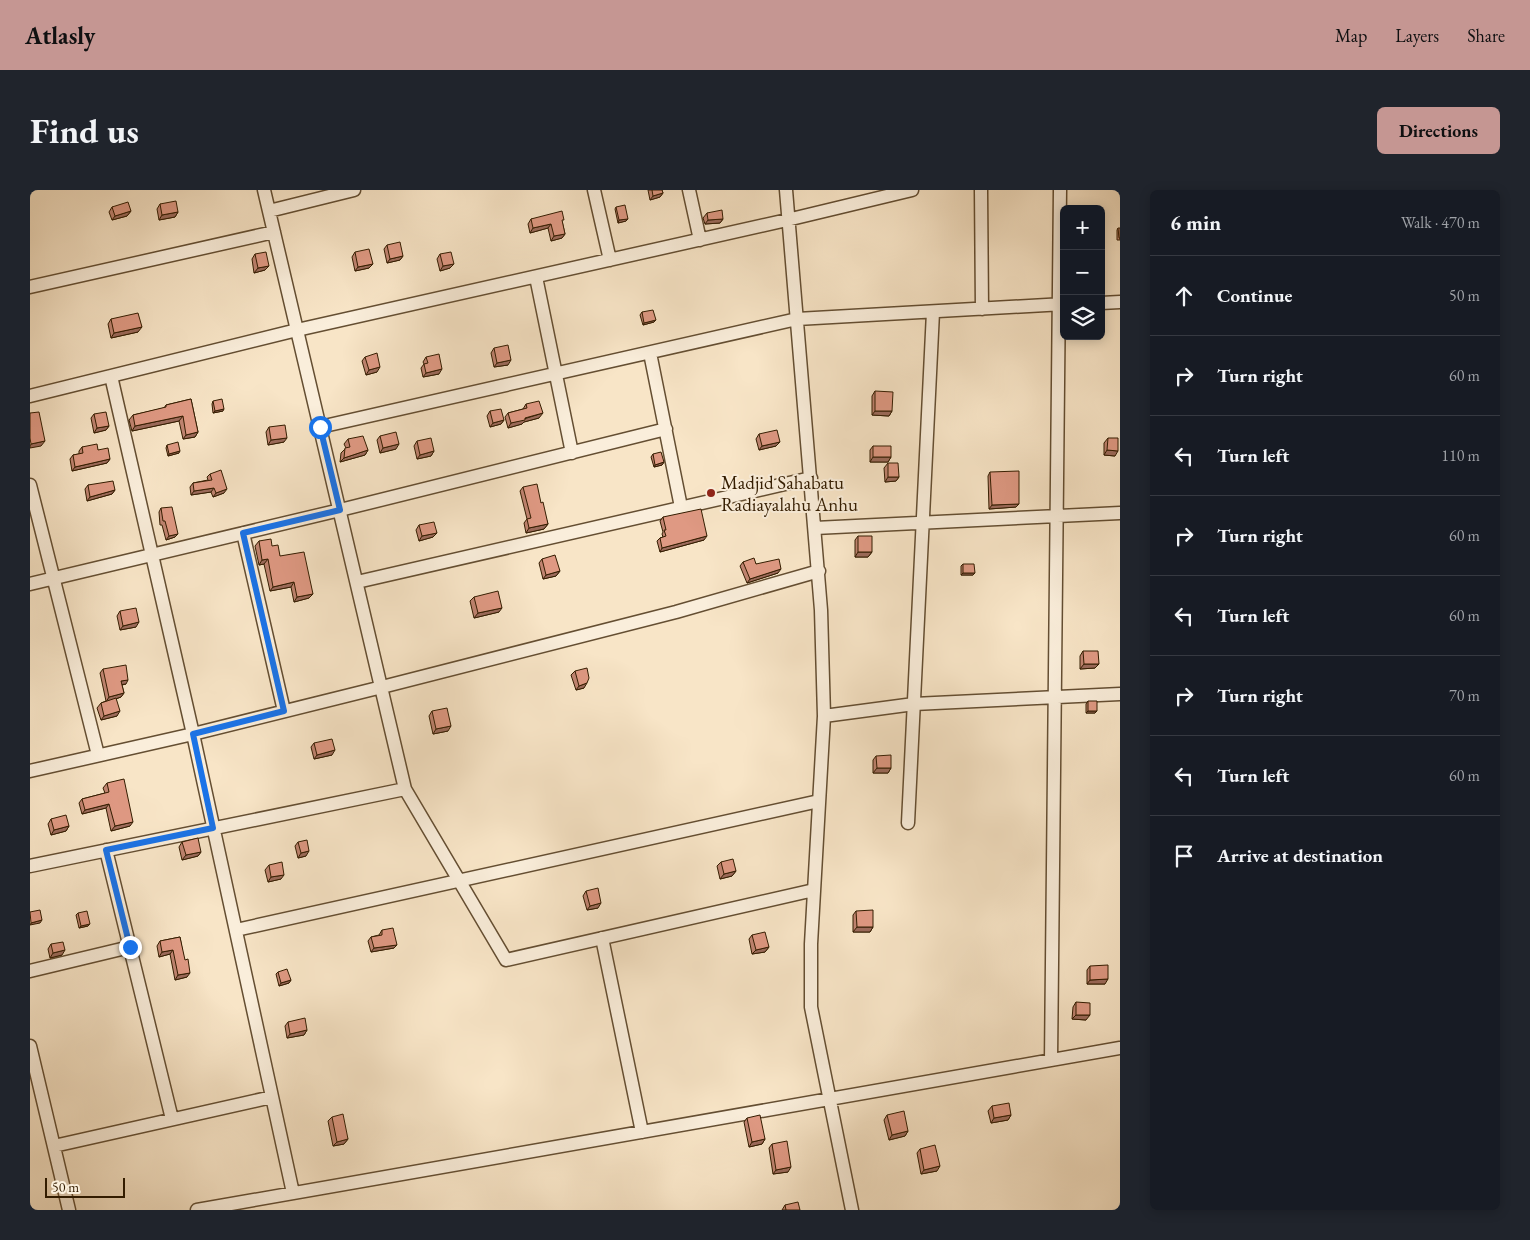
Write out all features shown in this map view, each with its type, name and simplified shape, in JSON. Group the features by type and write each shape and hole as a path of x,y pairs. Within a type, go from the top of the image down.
{"street":[{"path":"264,190 405,788 506,960 814,890"},
{"path":"269,211 354,190"},
{"path":"594,190 610,260"},
{"path":"689,190 700,240"},
{"path":"786,190 787,220 819,571 824,716 811,944 811,1007 852,1210"},
{"path":"30,396 297,330 700,240 912,190"},
{"path":"981,190 982,309"},
{"path":"1060,190 1061,295"},
{"path":"30,288 274,232"},
{"path":"536,277 572,453"},
{"path":"1105,302 1120,302"},
{"path":"320,427 797,319 1060,304"},
{"path":"908,823 934,312"},
{"path":"1051,1060 1056,516 1060,340"},
{"path":"650,352 681,506"},
{"path":"111,376 193,734 293,1193"},
{"path":"30,584 340,510 666,429"},
{"path":"357,582 681,506 811,478"},
{"path":"30,485 98,755"},
{"path":"815,528 1120,514"},
{"path":"243,533 284,711"},
{"path":"30,771 193,734 382,687 676,612 819,571"},
{"path":"824,716 914,704 1120,694"},
{"path":"30,866 405,788"},
{"path":"236,930 819,801"},
{"path":"106,850 172,1119"},
{"path":"602,938 642,1132"},
{"path":"30,971 130,947"},
{"path":"30,1046 69,1210"},
{"path":"197,1210 234,1207 293,1193 1120,1048"},
{"path":"54,1146 272,1096"}],"building":[{"path":"652,190 662,190 663,193 653,196"},
{"path":"176,201 178,212 162,215 160,204"},
{"path":"128,202 131,211 115,216 112,207"},
{"path":"625,205 628,219 619,220 616,207"},
{"path":"722,210 723,219 708,220 707,213"},
{"path":"562,211 565,234 554,236 551,224 533,228 531,219"},
{"path":"400,242 403,256 390,259 387,245"},
{"path":"369,249 373,264 358,267 355,252"},
{"path":"266,252 269,266 258,268 255,254"},
{"path":"451,252 454,264 443,266 440,254"},
{"path":"653,310 656,320 644,323 642,312"},
{"path":"138,313 142,327 114,333 111,319"},
{"path":"508,345 511,360 497,363 494,348"},
{"path":"377,353 380,367 369,370 365,357"},
{"path":"439,354 442,369 426,373 424,364 428,363 426,357"},
{"path":"875,391 893,392 892,411 875,411"},
{"path":"191,399 198,432 186,435 183,416 135,426 133,415"},
{"path":"222,399 224,409 215,411 213,401"},
{"path":"539,401 543,413 511,423 508,413 527,408 526,404"},
{"path":"501,409 504,420 493,423 490,411"},
{"path":"39,412 45,441 31,444 30,413"},
{"path":"106,412 109,426 97,428 94,414"},
{"path":"285,425 287,438 271,440 269,427"},
{"path":"777,430 780,442 762,446 759,434"},
{"path":"396,432 399,444 383,448 380,436"},
{"path":"363,436 368,450 344,458 345,448 350,447 348,439"},
{"path":"431,438 434,451 420,455 417,441"},
{"path":"1108,438 1118,438 1118,451 1107,450"},
{"path":"178,442 180,451 169,454 167,445"},
{"path":"97,444 98,450 108,448 110,459 75,467 73,455 83,453 82,447"},
{"path":"873,446 891,446 891,457 873,457"},
{"path":"661,452 664,462 655,465 653,454"},
{"path":"888,463 898,463 899,477 888,477"},
{"path":"221,470 227,489 216,493 214,488 194,491 193,483 212,480 210,474"},
{"path":"1019,471 1019,504 992,505 990,472"},
{"path":"113,481 115,490 90,497 88,485"},
{"path":"537,484 548,524 529,528 527,519 531,518 523,487"},
{"path":"172,507 178,534 169,536 165,521 163,521 161,508"},
{"path":"701,509 707,536 662,548 660,538 666,536 663,517"},
{"path":"434,522 437,533 422,536 419,525"},
{"path":"858,536 872,536 872,552 858,552"},
{"path":"271,539 272,546 278,545 280,556 304,552 313,594 297,597 294,582 273,587 268,559 262,560 259,541"},
{"path":"555,555 560,571 546,575 542,559"},
{"path":"754,558 756,564 779,559 781,569 750,579 743,562"},
{"path":"963,564 974,564 975,573 963,573"},
{"path":"498,591 502,608 478,613 474,597"},
{"path":"136,608 139,622 123,626 120,611"},
{"path":"1083,651 1098,651 1099,664 1084,664"},
{"path":"126,665 128,680 121,681 124,693 109,697 103,669"},
{"path":"587,668 589,678 587,683 579,686 575,671"},
{"path":"116,698 120,711 104,716 101,703"},
{"path":"1088,701 1097,701 1097,711 1088,711"},
{"path":"447,708 451,726 436,729 432,711"},
{"path":"332,739 335,750 317,755 314,743"},
{"path":"891,755 891,768 877,768 876,756"},
{"path":"124,779 133,822 115,826 109,804 85,810 82,799 109,792 107,783"},
{"path":"66,815 69,826 54,830 51,819"},
{"path":"198,838 201,852 186,855 182,842"},
{"path":"307,840 309,851 301,853 298,842"},
{"path":"733,859 736,871 724,874 721,862"},
{"path":"282,862 284,875 271,877 269,865"},
{"path":"598,888 601,903 590,906 586,891"},
{"path":"40,910 42,920 31,923 30,912"},
{"path":"873,910 873,927 857,927 856,911"},
{"path":"87,911 90,924 81,926 78,913"},
{"path":"393,928 397,945 374,948 371,937 382,935 382,930"},
{"path":"765,932 769,947 756,950 752,935"},
{"path":"180,937 185,960 188,959 190,973 178,975 173,950 162,952 160,941"},
{"path":"63,942 65,950 53,953 51,944"},
{"path":"1108,965 1108,979 1090,980 1090,966"},
{"path":"287,969 291,980 281,983 278,972"},
{"path":"1076,1002 1090,1003 1090,1015 1076,1015"},
{"path":"305,1018 307,1030 290,1034 288,1022"},
{"path":"1009,1103 1011,1115 994,1118 992,1106"},
{"path":"904,1111 908,1131 892,1135 887,1115"},
{"path":"343,1114 348,1139 337,1142 332,1117"},
{"path":"760,1115 765,1139 752,1142 747,1118"},
{"path":"787,1141 791,1167 776,1170 772,1144"},
{"path":"935,1145 940,1166 924,1170 920,1149"},
{"path":"798,1202 800,1210 786,1210 785,1205"}],"place":[{"name":"Madjid Sahabatu Radiayalahu Anhu","path":"711,493"}],"route":[{"path":"130,947 106,850 213,828 193,734 284,711 243,533 340,510 320,427"}]}
